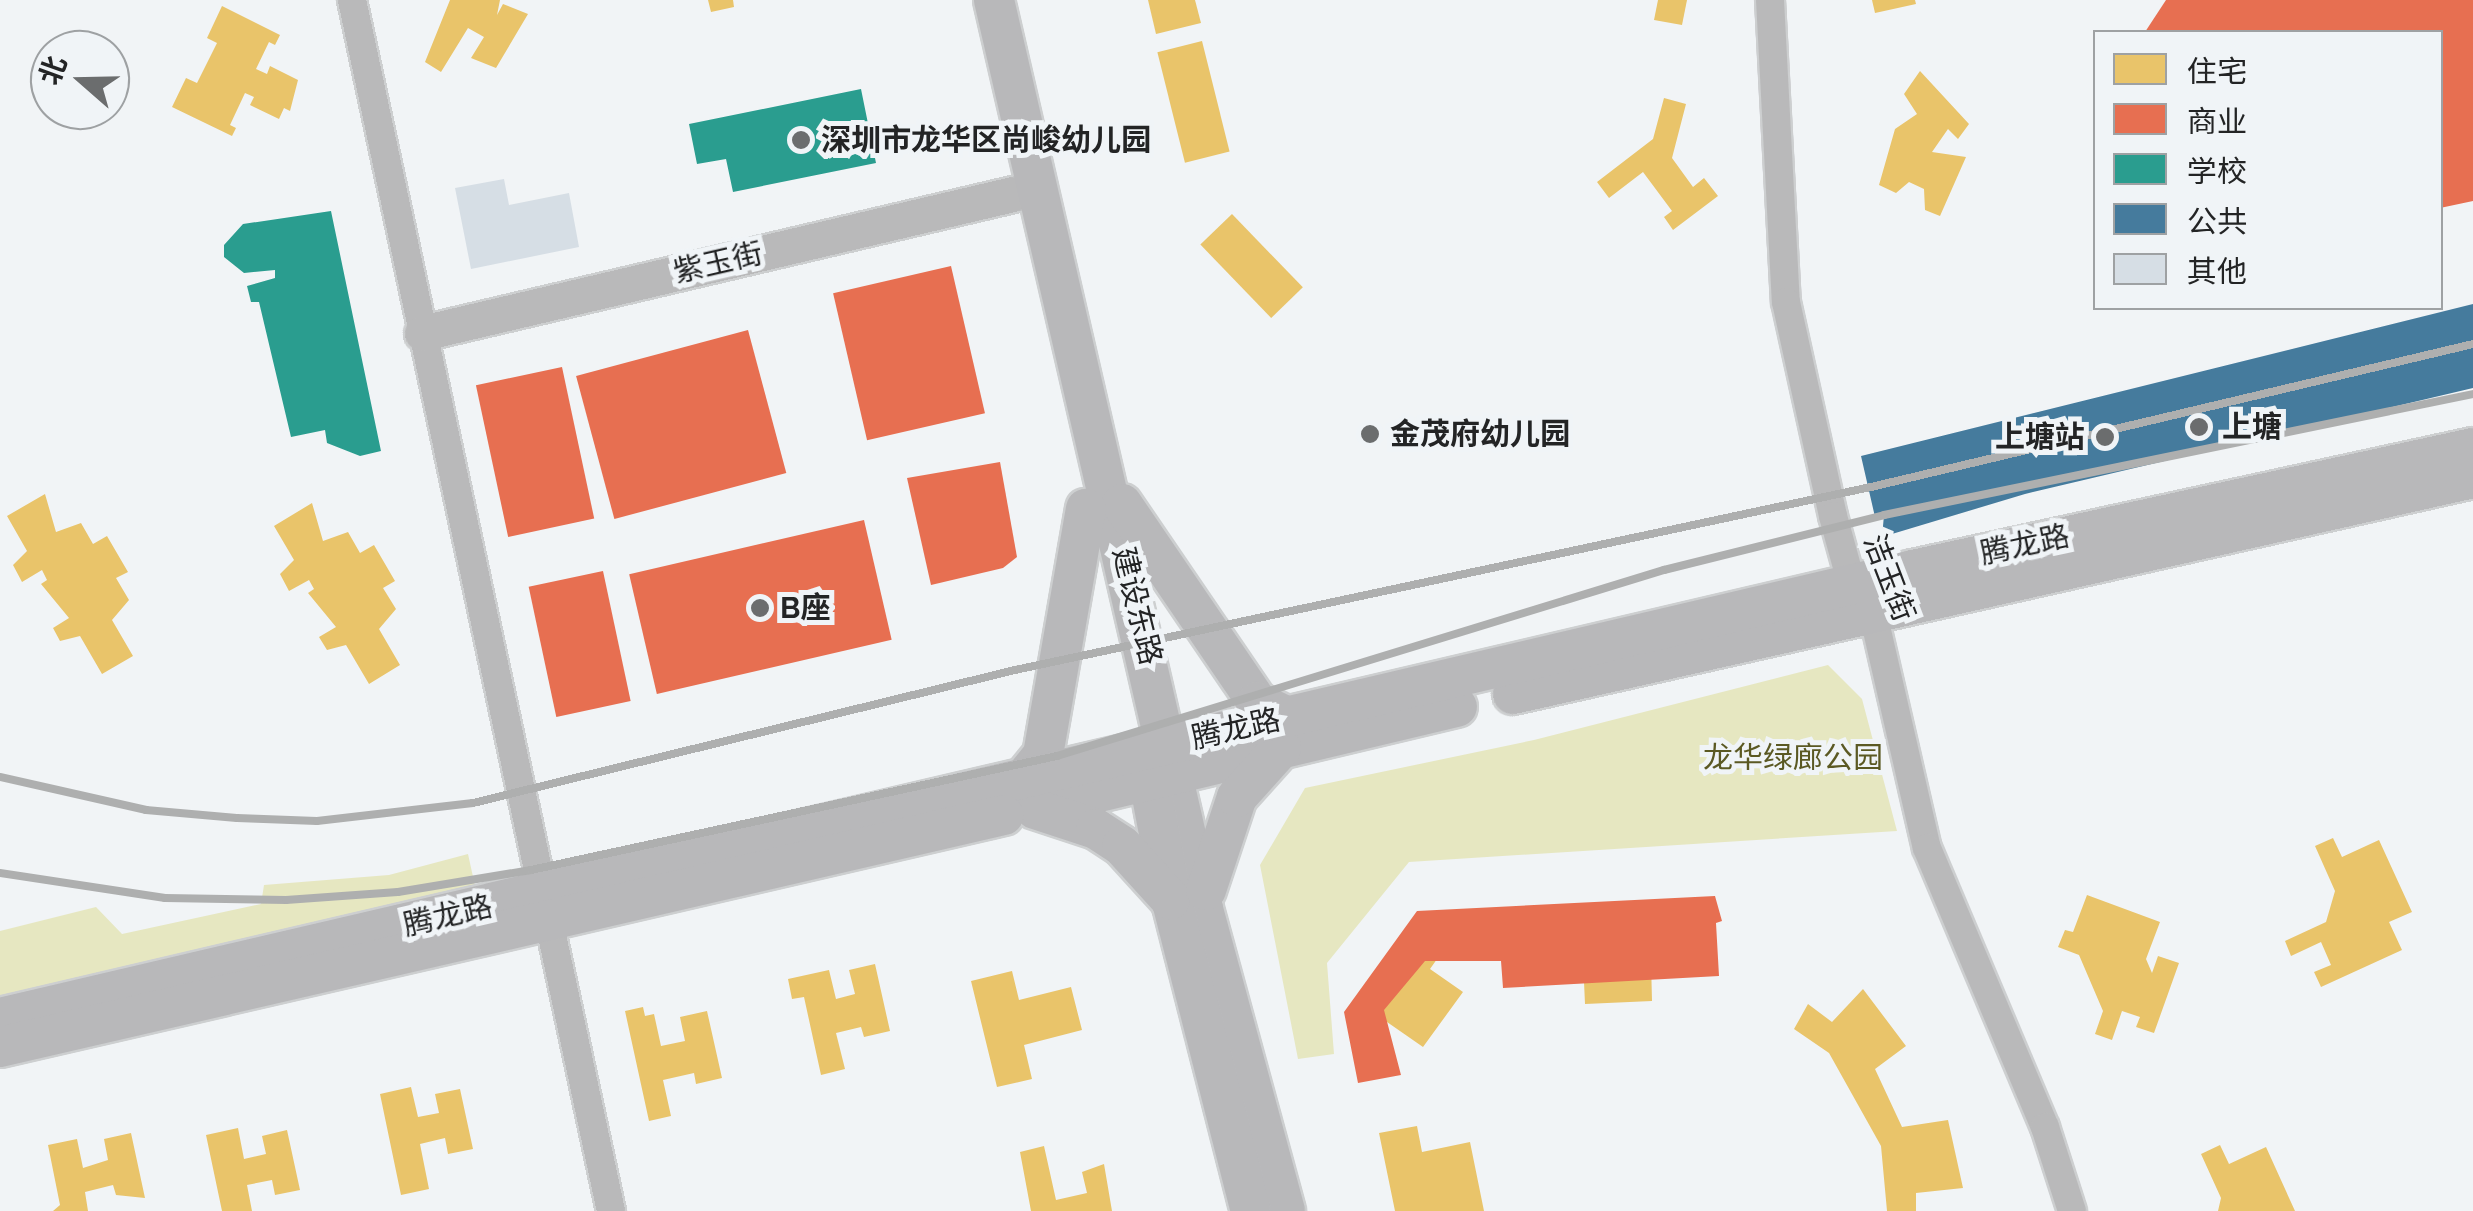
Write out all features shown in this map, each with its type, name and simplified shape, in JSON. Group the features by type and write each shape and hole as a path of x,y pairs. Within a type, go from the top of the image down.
{"main road":[{"name":"建设东路","path":"967,0 1013,194 1096,494"},
{"name":"建设东路","path":"994,0 1096,494 1160,762 1251,1211"},
{"name":"腾龙路","path":"0,1047 543,910 1862,598 2473,448"},
{"name":"腾龙路","path":"1862,598 2473,478"},
{"path":"1096,494 1257,702 1285,732 1228,814 1188,905 1122,846 1026,795 1042,755 1096,494"},
{"name":"建设东路","path":"1188,905 1285,1211"},
{"name":"腾龙路","path":"0,1018 543,910"}],"street":[{"path":"352,0 543,910 612,1211"},
{"name":"洁玉街","path":"1770,0 1786,302 1927,848 2045,1127 2072,1211"},
{"name":"紫玉街","path":"422,333 1013,194"}],"green space":[{"name":"龙华绿廊公园","path":"1828,665 1862,699 1897,831 1409,862 1327,963 1334,1054 1298,1059 1260,865 1305,788 1534,740"},
{"path":"468,854 477,895 0,1004 0,931 96,907 122,934 261,904 264,885 389,875"}],"building: 住宅":[{"path":"450,0 500,0 497,15 503,4 528,14 496,68 471,58 484,37 468,28 441,72 425,62"},
{"path":"708,0 733,0 734,7 711,12"},
{"path":"1148,0 1195,0 1201,23 1156,34"},
{"path":"1658,0 1687,0 1682,25 1654,20"},
{"path":"1872,0 1915,0 1916,4 1875,13"},
{"path":"222,6 280,35 275,45 269,42 256,69 267,74 270,66 298,80 290,111 284,108 279,119 250,105 254,97 245,93 230,125 236,128 232,136 172,107 186,78 197,83 217,43 207,38"},
{"path":"1202,41 1230,152 1185,163 1157,52"},
{"path":"1920,71 1969,124 1958,139 1948,129 1932,152 1966,157 1940,216 1925,210 1924,189 1909,182 1896,193 1879,185 1895,129 1917,114 1904,94"},
{"path":"1664,98 1686,104 1672,158 1693,187 1704,178 1718,196 1673,230 1664,217 1672,211 1643,172 1609,198 1597,182 1653,139"},
{"path":"1232,214 1303,287 1271,318 1200,245"},
{"path":"45,494 56,532 81,523 93,544 107,536 128,572 116,578 129,600 112,620 133,656 102,674 80,636 60,641 53,628 69,618 41,584 47,580 42,570 22,582 13,565 27,551 7,516"},
{"path":"312,503 323,541 348,532 360,553 374,545 395,581 383,588 396,609 379,629 400,665 369,684 346,645 327,650 319,637 336,627 308,593 314,589 309,580 289,591 280,574 294,560 274,526"},
{"path":"2333,838 2342,857 2379,840 2412,912 2389,922 2402,950 2321,987 2314,972 2331,965 2321,942 2291,956 2285,941 2326,922 2335,891 2315,846"},
{"path":"2087,895 2160,922 2146,959 2152,973 2158,956 2179,963 2154,1033 2136,1027 2140,1017 2122,1011 2112,1040 2095,1034 2103,1011 2079,955 2058,947 2065,930 2073,932"},
{"path":"1670,925 1671,960 1651,961 1652,1001 1585,1004 1583,960 1558,961 1557,930"},
{"path":"1413,931 1442,952 1430,969 1463,992 1423,1047 1387,1022 1373,1042 1348,1024"},
{"path":"875,964 890,1031 864,1037 861,1027 836,1033 845,1069 821,1075 804,997 792,999 788,979 829,970 836,999 855,994 849,970"},
{"path":"1012,971 1019,1000 1071,987 1082,1030 1024,1045 1032,1079 997,1087 971,981"},
{"path":"1863,989 1906,1046 1875,1069 1902,1127 1948,1120 1963,1188 1916,1193 1916,1211 1887,1211 1881,1146 1829,1053 1794,1029 1808,1004 1832,1022"},
{"path":"643,1007 645,1016 654,1014 661,1046 685,1041 680,1017 707,1011 722,1078 696,1084 694,1073 663,1080 671,1116 649,1121 625,1011"},
{"path":"411,1087 418,1117 439,1113 435,1094 460,1089 473,1149 448,1154 445,1138 420,1144 429,1189 401,1195 380,1094"},
{"path":"1417,1126 1422,1152 1470,1142 1484,1211 1395,1211 1379,1133"},
{"path":"238,1128 244,1159 266,1154 262,1136 287,1130 300,1190 275,1195 272,1180 247,1185 252,1211 222,1211 206,1135"},
{"path":"131,1133 145,1198 116,1195 113,1185 85,1192 88,1211 53,1211 60,1205 48,1145 77,1139 83,1168 108,1160 104,1139"},
{"path":"2220,1145 2229,1164 2266,1147 2295,1211 2218,1211 2221,1198 2201,1154"},
{"path":"1044,1146 1056,1200 1087,1193 1082,1172 1104,1164 1112,1211 1031,1211 1020,1152"}],"building: 商业":[{"path":"2166,0 2473,0 2473,201 2443,207 2443,30 2146,30"},
{"path":"951,266 985,413 867,440 833,293"},
{"path":"748,330 786,473 614,519 576,376"},
{"path":"562,367 594,519 508,537 476,385"},
{"path":"1000,462 1017,557 1003,568 931,585 907,478"},
{"name":"B座","path":"864,520 892,640 657,694 629,574"},
{"path":"603,571 631,701 556,717 529,587"},
{"path":"1715,896 1722,921 1716,923 1719,976 1503,988 1501,961 1425,961 1384,1010 1401,1075 1358,1083 1344,1012 1417,911"}],"building: 学校":[{"path":"861,89 876,163 733,192 726,159 697,164 689,124"},
{"path":"331,211 381,451 360,456 327,443 325,430 291,437 259,302 251,302 247,286 275,278 275,270 244,273 224,257 224,245 243,224"}],"building: 公共":[{"name":"上塘站","path":"2473,304 2473,388 2025,494 1882,537 1884,515 1875,517 1861,456"}],"building: 其他":[{"path":"504,179 509,205 569,193 579,247 471,269 455,188"}],"railway":[{"path":"0,777 146,810 237,818 317,821 473,803 1015,670 1871,487 2473,344"},
{"path":"0,873 165,898 286,900 398,892 531,870 1057,756 1664,570 1884,515 2473,394"}],"place":[{"name":"深圳市龙华区尚峻幼儿园","path":"801,140"},
{"name":"上塘","path":"2199,427"},
{"name":"金茂府幼儿园","path":"1370,434"},
{"name":"上塘站","path":"2105,437"},
{"name":"B座","path":"760,608"}]}
